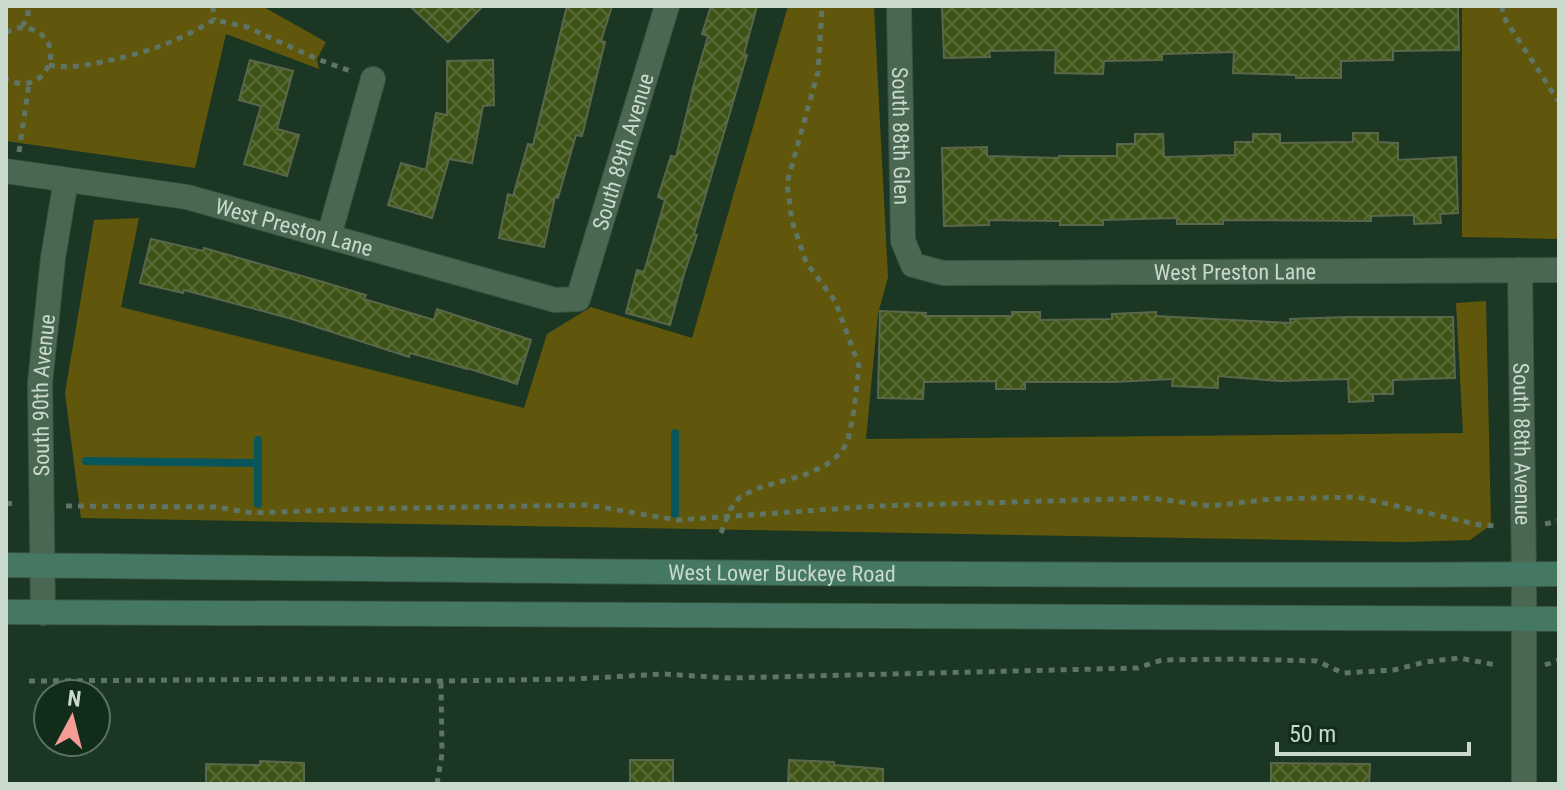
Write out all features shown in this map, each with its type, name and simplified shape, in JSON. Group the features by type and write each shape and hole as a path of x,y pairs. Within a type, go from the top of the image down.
{"main road":[{"name":"West Lower Buckeye Road","path":"6,565 746,574 1559,574"},
{"name":"West Lower Buckeye Road","path":"6,612 1559,619"}],"street":[{"name":"South 89th Avenue","path":"578,299 667,6"},
{"name":"South 88th Glen","path":"899,6 903,241 913,265"},
{"path":"329,236 373,79"},
{"name":"West Preston Lane","path":"10,172 187,197 555,300 578,299"},
{"name":"South 90th Avenue","path":"43,613 40,383 53,258 66,180"},
{"name":"West Preston Lane","path":"913,265 943,273 1559,270"},
{"name":"South 88th Avenue","path":"1520,270 1524,784"}],"path":[{"path":"6,33 21,27 28,18 28,6"},
{"path":"213,6 214,20"},
{"path":"721,533 726,517 739,498 755,489 807,474 841,453 848,440 854,410 859,366 835,301 806,262 792,221 787,183 818,72 822,6"},
{"path":"1502,6 1503,16 1559,102"},
{"path":"49,65 83,66 144,53 214,20 247,27 317,59 373,79"},
{"path":"6,27 34,29 50,48 49,65 41,78 29,84 6,79"},
{"path":"10,172 21,141 29,84"},
{"path":"61,506 215,507 253,513 588,505 677,520 877,506 1150,498 1211,506 1272,499 1357,497 1480,525 1498,526"},
{"path":"6,503 15,504"},
{"path":"1544,524 1559,521"},
{"path":"29,681 441,681 663,674 729,678 905,675 1137,668 1162,660 1317,661 1343,673 1394,670 1459,658 1496,665"},
{"path":"1544,665 1559,660"},
{"path":"437,784 442,754 441,681"}],"shaded area":[{"path":"6,6 262,6 326,42 317,59 319,69 226,34 195,168 6,141"},
{"path":"788,6 874,6 888,277 878,314 866,439 1463,433 1456,303 1486,301 1491,525 1470,540 1406,542 81,518 65,393 94,220 139,218 121,307 524,408 547,334 591,307 692,338"},
{"path":"1462,6 1559,6 1559,239 1462,237"}],"building":[{"path":"410,6 483,6 448,42"},
{"path":"567,6 612,6 601,41 605,42 582,136 576,135 558,198 555,197 544,247 499,238 508,194 513,196 528,144 533,145"},
{"path":"711,6 757,6 744,54 747,55 670,325 626,313 637,270 644,272 665,200 658,197 671,156 676,157 708,36 702,34"},
{"path":"942,6 1458,6 1459,50 1393,51 1393,60 1341,61 1341,78 1233,73 1234,52 1162,54 1162,60 1104,61 1103,74 1055,73 1056,50 989,51 990,57 944,58"},
{"path":"250,60 293,71 277,129 299,135 287,176 244,164 261,106 239,100"},
{"path":"493,60 494,105 483,106 472,163 449,159 432,218 388,205 401,163 426,170 436,113 447,115 447,61"},
{"path":"1353,133 1378,133 1378,142 1398,143 1398,160 1456,157 1458,213 1440,214 1441,223 1414,224 1414,215 1371,216 1371,221 1223,220 1223,224 1177,224 1177,218 1103,220 1103,225 1060,225 1060,221 989,220 989,225 944,226 942,148 987,147 987,156 1117,156 1117,144 1135,144 1135,134 1163,134 1164,157 1235,155 1235,142 1253,142 1253,134 1280,134 1280,143 1353,142"},
{"path":"151,239 203,251 204,248 323,282 366,295 364,299 434,320 437,309 531,340 517,384 410,353 409,357 292,319 184,290 183,293 140,283"},
{"path":"880,311 926,313 925,316 1012,316 1012,312 1040,312 1040,320 1112,319 1112,314 1156,312 1156,316 1291,323 1290,319 1453,317 1455,378 1393,380 1393,394 1373,394 1373,401 1349,402 1348,379 1278,381 1218,376 1218,388 1172,386 1173,379 1025,382 1025,389 996,389 996,381 924,382 923,399 878,398"},
{"path":"630,760 673,760 673,784 630,784"},
{"path":"789,760 883,769 883,784 788,784"},
{"path":"260,761 304,763 304,784 206,784 206,764 260,765"},
{"path":"1271,763 1370,764 1369,784 1271,784"}],"waterway":[{"path":"675,433 675,514"},
{"path":"258,440 258,504"},
{"path":"86,461 258,463"}]}
